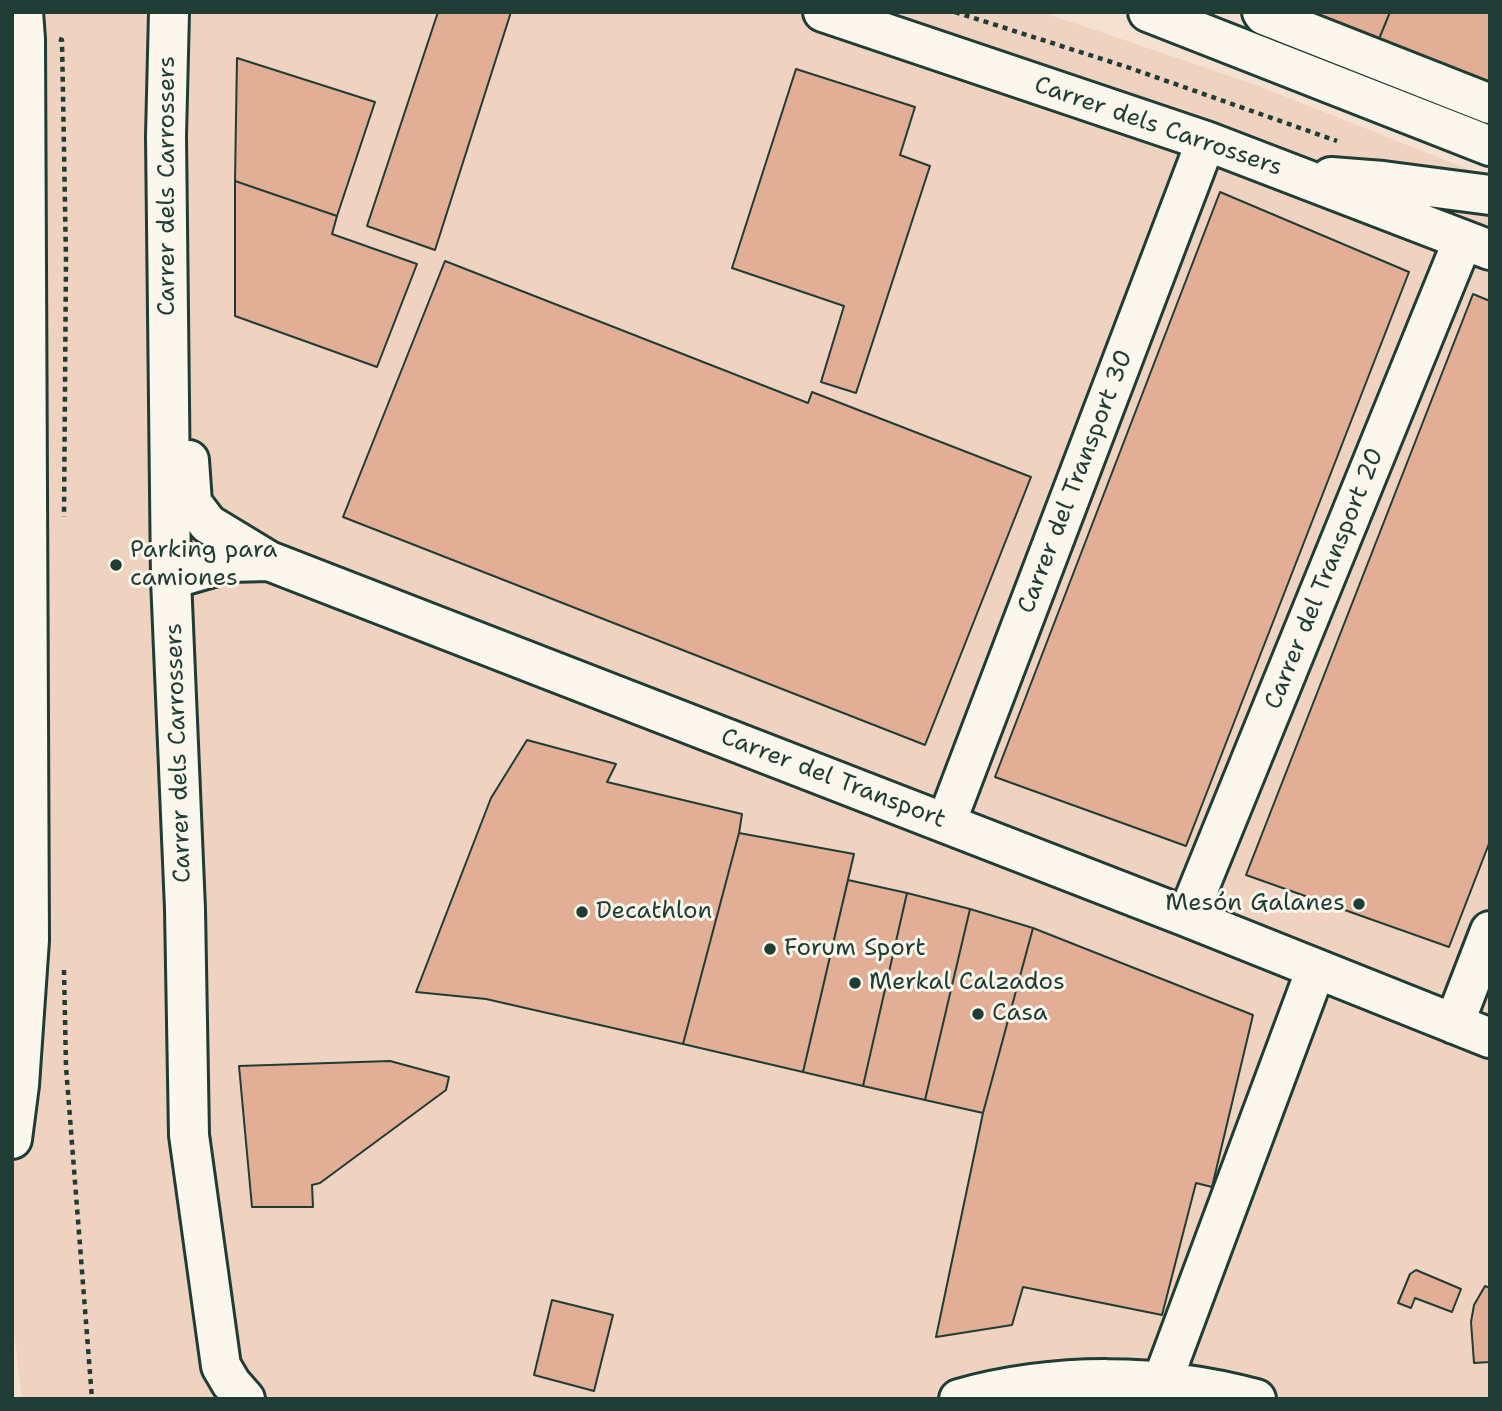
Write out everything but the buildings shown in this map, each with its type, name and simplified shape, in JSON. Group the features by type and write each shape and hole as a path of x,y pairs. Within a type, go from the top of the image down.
{"street":[{"name":"Carrer dels Carrossers","path":"169,12 166,136 171,579 184,882 189,1135 221,1366 230,1383 245,1399"},
{"name":"Carrer dels Carrossers","path":"184,12 189,483 192,503 208,524 269,561"},
{"name":"Carrer dels Carrossers","path":"823,12 1206,141 1476,245"},
{"path":"1149,12 1490,146"},
{"path":"1263,14 1490,104"},
{"path":"12,1139 19,1085 29,940 36,26"},
{"name":"Carrer del Transport 30","path":"946,823 1206,141"},
{"path":"1290,174 1383,181 1490,195"},
{"name":"Carrer del Transport 20","path":"1187,917 1476,245"},
{"name":"Carrer del Transport","path":"171,579 230,562 269,561 1187,917 1490,1038"},
{"path":"1454,1024 1490,931"},
{"path":"1162,1382 1316,968"},
{"path":"959,1399 1026,1385 1067,1380 1162,1382 1229,1391 1256,1399"}],"path":[{"path":"955,12 1127,66 1343,143"},
{"path":"36,26 66,260 64,520"},
{"path":"64,958 66,1067 92,1399"}],"shaded area":[{"path":"12,12 1042,12 1256,85 1490,178 1490,1399 22,1399 12,1316"}],"place":[{"name":"Parking para camiones","path":"116,565"},
{"name":"Mesón Galanes","path":"1359,904"},
{"name":"Decathlon","path":"582,912"},
{"name":"Forum Sport","path":"770,949"},
{"name":"Merkal Calzados","path":"855,983"},
{"name":"Casa","path":"978,1014"}]}
